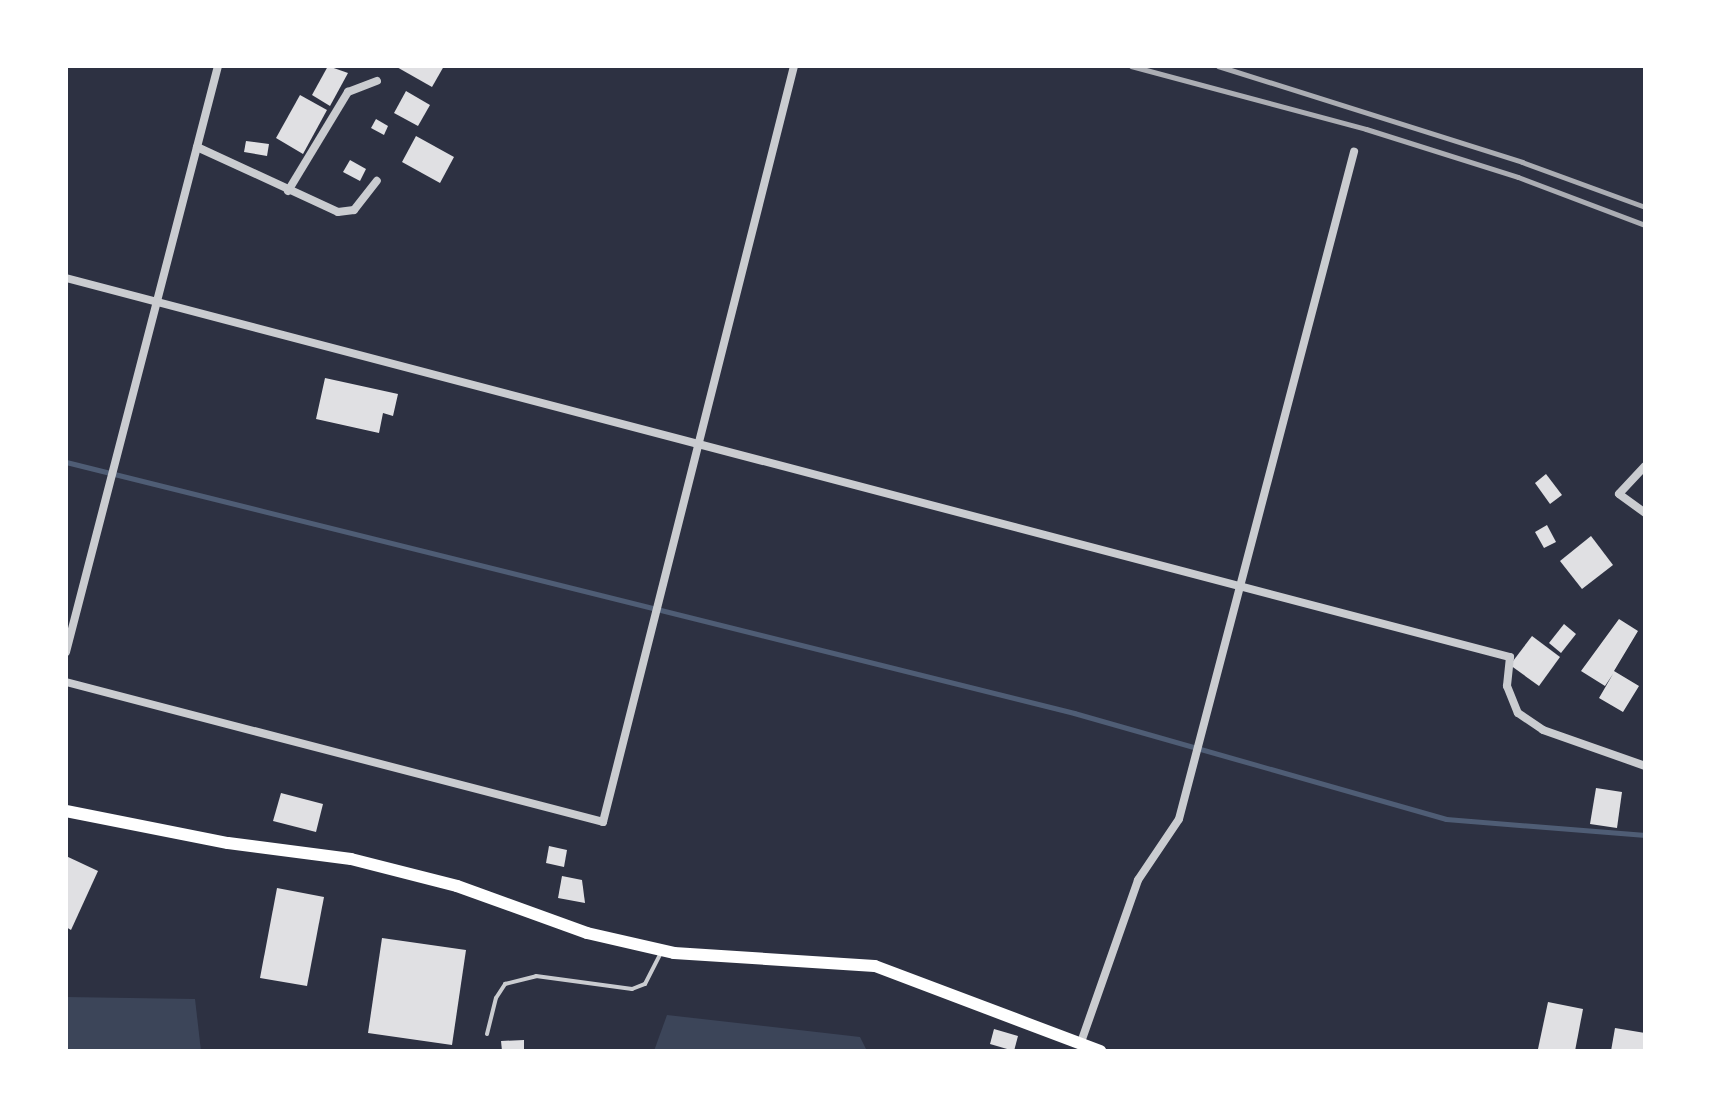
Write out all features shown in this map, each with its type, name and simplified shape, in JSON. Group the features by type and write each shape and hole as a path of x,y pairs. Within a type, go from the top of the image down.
{"main road":[{"path":"66,811 228,843 351,859 661,950 716,960 875,966 1100,1051"}],"street":[{"path":"66,652 218,66"},
{"path":"66,682 603,822 794,66"},
{"path":"288,191 348,92 377,81"},
{"path":"197,147 288,191 347,214 377,181"},
{"path":"1080,1045 1138,880 1179,819 1354,152"},
{"path":"66,278 1510,657 1507,686 1518,713 1543,730 1645,766"},
{"path":"1645,466 1619,494 1645,513"}],"lane":[{"path":"487,1034 496,998 505,984 536,976 632,989 645,984 655,970 661,950"}],"shaded area":[{"path":"66,997 195,999 201,1051 66,1051"},
{"path":"667,1015 860,1037 867,1051 654,1051"}],"building":[{"path":"328,66 348,73 330,106 312,95"},
{"path":"395,66 444,66 432,87"},
{"path":"406,91 430,105 418,126 394,113"},
{"path":"300,95 327,110 303,154 276,138"},
{"path":"376,119 388,126 384,135 371,128"},
{"path":"416,136 454,157 440,183 402,162"},
{"path":"246,141 269,144 267,156 244,152"},
{"path":"350,160 366,169 360,181 343,172"},
{"path":"325,378 398,394 393,416 383,413 379,433 316,419"},
{"path":"1546,474 1562,495 1550,504 1535,483"},
{"path":"1547,525 1556,542 1544,548 1535,532"},
{"path":"1591,536 1613,565 1582,589 1560,561"},
{"path":"1619,619 1638,631 1614,671 1639,686 1623,712 1599,698 1613,674 1605,686 1581,671"},
{"path":"1564,624 1576,634 1561,653 1549,643"},
{"path":"1532,636 1560,657 1539,686 1510,665"},
{"path":"1596,788 1622,792 1617,828 1590,824"},
{"path":"281,793 323,804 316,832 273,821"},
{"path":"549,846 567,850 564,867 546,863"},
{"path":"66,856 98,871 71,930 66,927"},
{"path":"562,876 582,880 585,903 558,898"},
{"path":"277,888 324,897 307,986 260,978"},
{"path":"382,938 466,950 452,1045 368,1033"},
{"path":"1548,1002 1583,1009 1575,1051 1538,1049"},
{"path":"1615,1028 1645,1033 1645,1051 1611,1051"},
{"path":"994,1029 1018,1036 1014,1051 990,1044"},
{"path":"524,1040 524,1051 502,1051 501,1041"}],"waterway":[{"path":"66,462 1074,713 1446,819 1645,835"}],"railway":[{"path":"1131,66 1366,129 1518,177 1645,225"},
{"path":"1218,66 1522,162 1645,207"}]}
